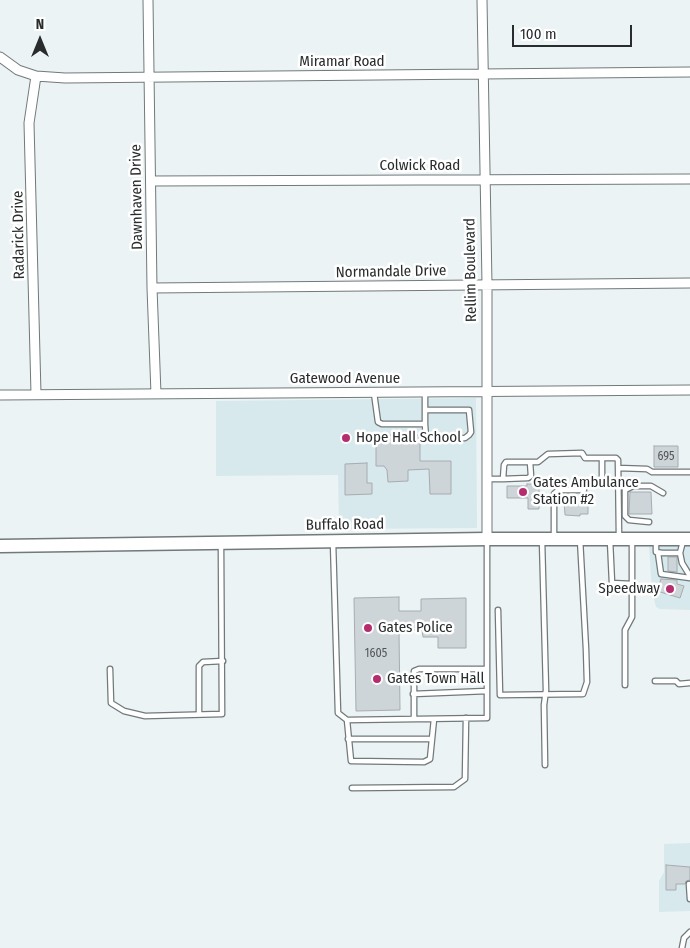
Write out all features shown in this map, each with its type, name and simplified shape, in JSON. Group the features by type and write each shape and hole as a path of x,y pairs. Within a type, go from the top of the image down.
{"main road":[{"name":"Buffalo Road","path":"0,546 488,539 687,539"}],"street":[{"name":"Dawnhaven Drive","path":"148,0 152,288 156,394"},
{"name":"Rellim Boulevard","path":"482,0 488,539"},
{"name":"Miramar Road","path":"0,57 18,70 36,76 149,78 690,72"},
{"name":"Radarick Drive","path":"36,76 32,90 29,123 36,394"},
{"name":"Colwick Road","path":"151,181 690,179"},
{"name":"Normandale Drive","path":"152,288 690,283"},
{"name":"Gatewood Avenue","path":"0,395 690,390"}],"lane":[{"path":"374,392 378,422 382,424 425,424"},
{"path":"425,392 425,410 425,424 426,440 465,438 471,432 469,410 425,410"},
{"path":"503,479 506,462 538,462 548,454 582,453 585,458 616,458 618,460 618,486 612,583 632,584"},
{"path":"602,458 602,480 618,486"},
{"path":"487,478 528,478 531,476 530,462"},
{"path":"618,468 648,469 652,472 690,472"},
{"path":"649,522 629,520 625,516 626,490 633,486 651,486 663,492"},
{"path":"545,765 548,539 554,494 558,490 584,490"},
{"path":"625,685 625,630 632,616 632,538"},
{"path":"656,538 661,574 690,577"},
{"path":"333,541 338,713 347,720 434,719 487,718 488,539"},
{"path":"498,610 500,695 583,694 587,682 580,539"},
{"path":"687,539 680,553 682,563 690,577"},
{"path":"110,669 111,703 124,711 145,716 222,714 221,543"},
{"path":"658,553 680,553"},
{"path":"199,714 199,666 203,662 223,661"},
{"path":"414,719 412,675 419,669 487,668"},
{"path":"655,681 676,681 679,684 690,683"},
{"path":"413,694 487,691"},
{"path":"352,788 454,787 465,779 466,718"},
{"path":"347,720 349,758 355,763 424,762 430,759 434,719"},
{"path":"348,740 432,739"},
{"path":"689,884 690,899"},
{"path":"682,948 684,938 690,932"}],"shaded area":[{"name":"Hope Hall School","path":"476,398 477,528 339,529 338,475 216,476 216,401"},
{"path":"649,545 690,545 690,610 660,609 656,607 652,592"},
{"path":"690,843 690,911 659,912 659,881 664,872 664,844"}],"building":[{"path":"376,435 420,435 420,461 451,461 451,494 430,494 429,469 408,470 408,481 388,482 387,470 384,466 376,466"},
{"path":"654,446 678,446 678,467 654,467"},
{"path":"367,463 367,483 372,483 372,494 345,495 345,464"},
{"name":"Gates Ambulance Station #2","path":"527,484 539,484 539,509 528,509 528,498 507,498 507,486 527,486"},
{"path":"630,492 651,492 652,514 629,514"},
{"path":"564,501 588,501 588,514 580,514 580,516 565,515"},
{"path":"668,557 677,557 677,572 668,571"},
{"name":"Speedway","path":"661,579 677,580 677,584 684,586 680,598 657,591"},
{"name":"Gates Town Hall","path":"399,597 399,611 421,611 421,599 466,598 466,648 438,648 438,637 423,637 422,630 399,630 400,710 356,711 354,598"},
{"path":"666,865 690,867 690,880 686,881 685,884 676,884 676,890 666,890"}],"place":[{"name":"Hope Hall School","path":"346,438"},
{"name":"Gates Ambulance Station #2","path":"523,492"},
{"name":"Speedway","path":"670,589"},
{"name":"Gates Police","path":"368,628"},
{"name":"Gates Town Hall","path":"377,679"}]}
